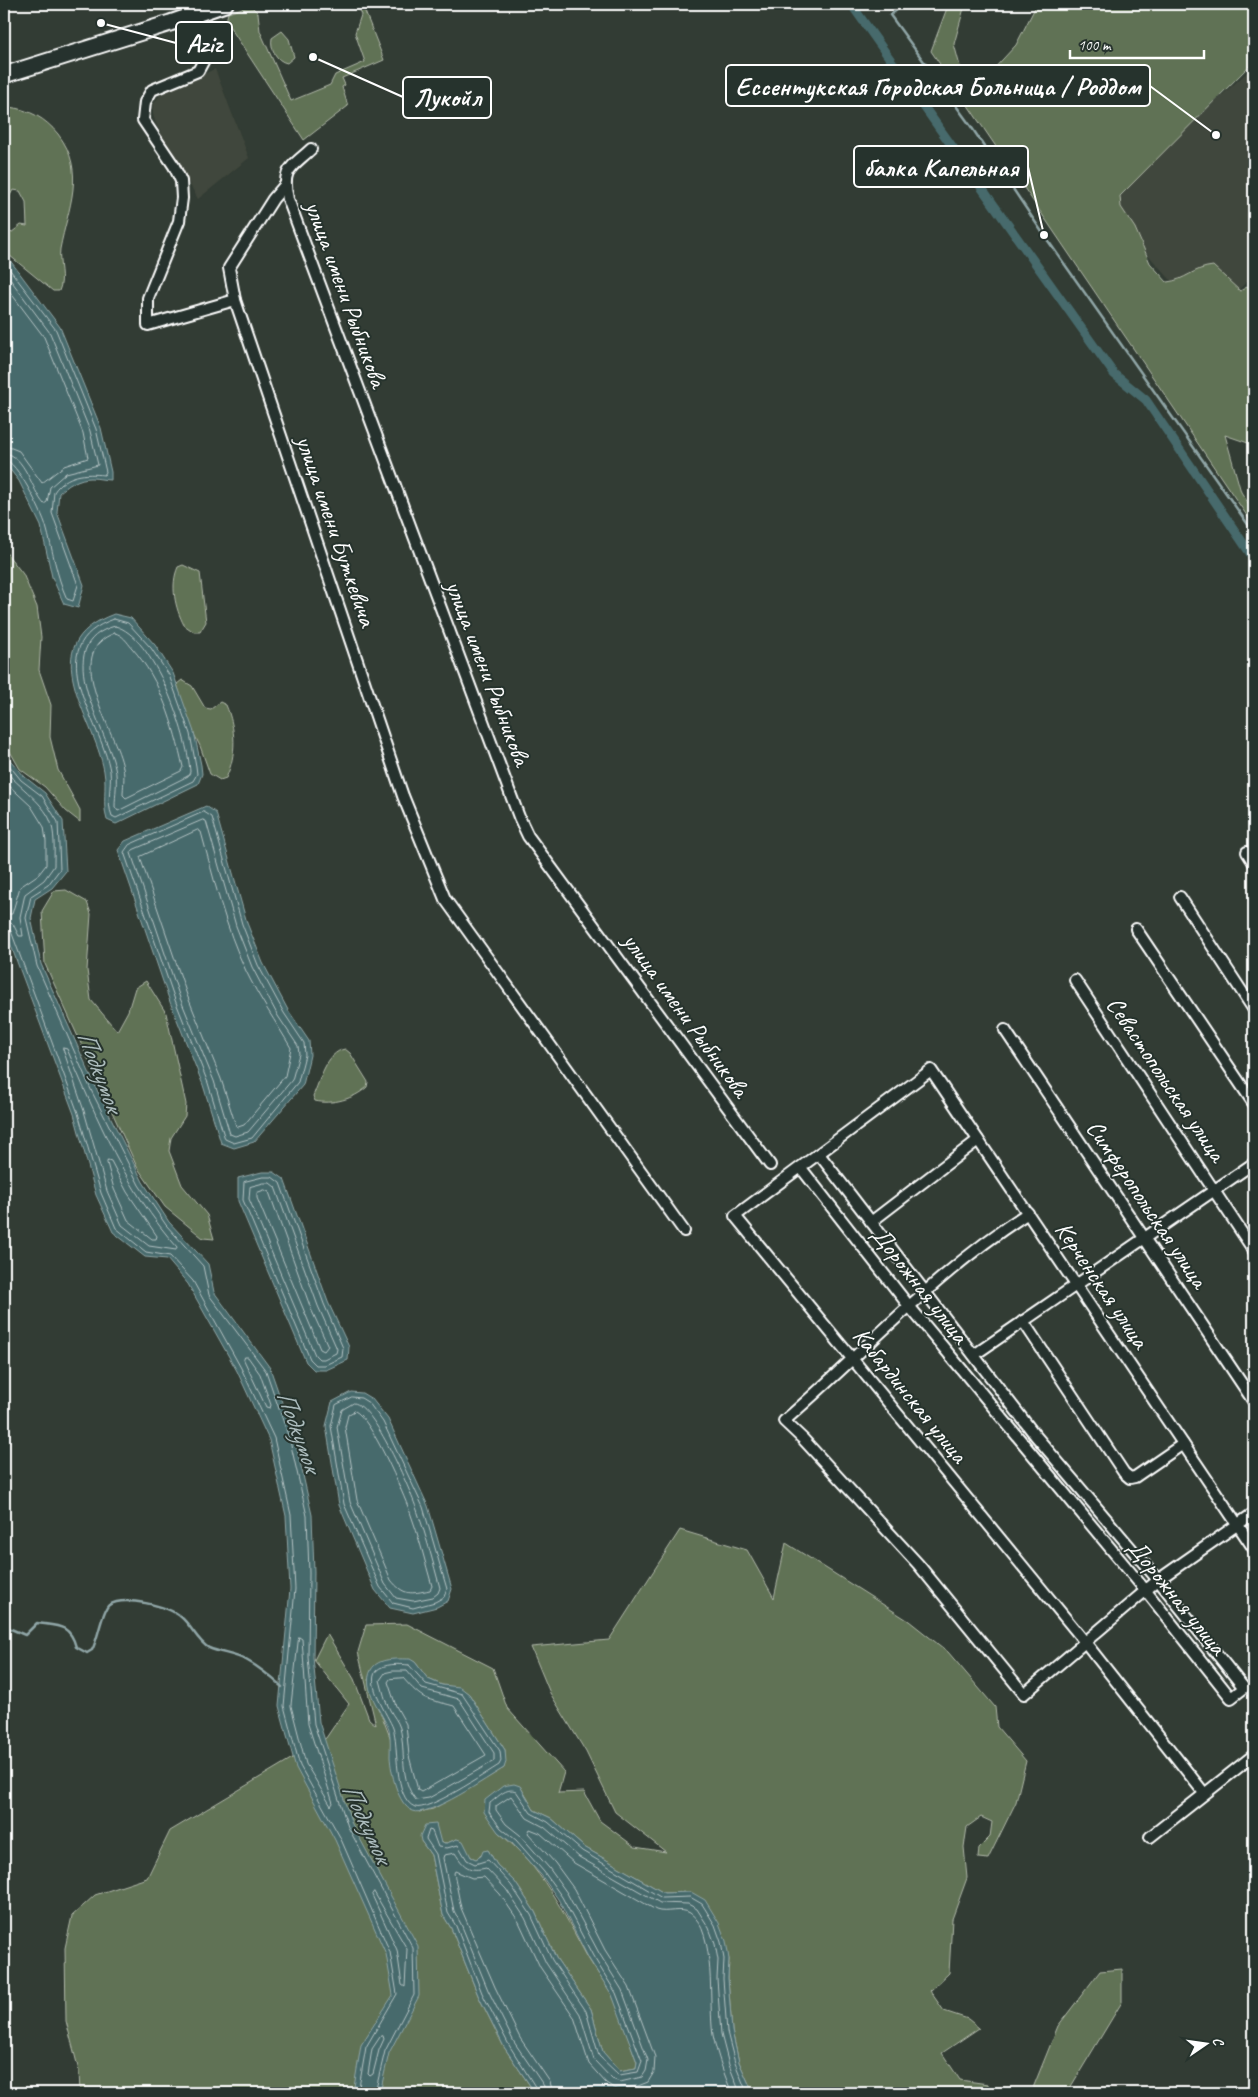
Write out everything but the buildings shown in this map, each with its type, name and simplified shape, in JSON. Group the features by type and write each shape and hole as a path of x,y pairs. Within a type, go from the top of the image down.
{"street":[{"path":"4,75 170,23 194,9 225,4"},
{"path":"194,9 205,58 198,71 152,90 144,102 143,120 174,166 181,181 182,198 180,221 148,298 148,325 235,300"},
{"name":"улица имени Рыбникова","path":"312,149 286,173 285,185 324,295 528,836 770,1165"},
{"name":"улица имени Буткевича","path":"285,185 273,199 229,268 235,300 403,796 445,899 684,1231"},
{"path":"1247,852 1254,863"},
{"path":"1180,897 1254,1010"},
{"path":"1136,929 1254,1104"},
{"name":"Севастопольская улица","path":"1075,980 1254,1251"},
{"name":"Симферопольская улица","path":"1005,1030 1254,1402"},
{"name":"Керченская улица","path":"931,1070 1254,1549"},
{"name":"Кабардинская улица","path":"931,1070 735,1216 1085,1642 1204,1793"},
{"path":"870,1222 978,1140"},
{"name":"Дорожная улица","path":"801,1168 909,1306 1146,1591 1232,1698 1244,1688 1158,1580 1035,1435 819,1154"},
{"path":"974,1355 1254,1163"},
{"path":"1028,1213 993,1236 925,1291 784,1421 803,1439 918,1564 1024,1694 1158,1580 1254,1512"},
{"path":"1022,1321 1124,1473 1130,1478 1135,1477 1183,1444"},
{"path":"1150,1837 1254,1755"}],"shaded area":[{"path":"1254,66 1254,275 1207,320 1102,204"},
{"path":"215,69 249,158 198,199 156,124 153,105 162,92"}],"green space":[{"path":"357,4 362,4 384,60 342,78 345,85 342,87 348,106 304,140 226,21 228,13 248,6 258,13 260,31 291,101 330,85 335,75 365,62 355,33 361,15"},
{"path":"954,4 962,4 964,8 954,44 961,70 990,73 1016,45 1037,4 1254,4 1254,61 1120,196 1121,207 1135,228 1150,263 1167,282 1213,266 1240,291 1254,283 1254,445 1225,435 1241,492 1254,512 1254,526 931,51 947,8"},
{"path":"282,31 289,39 294,57 287,63 277,57 272,46 272,38"},
{"path":"9,107 24,110 48,123 67,148 72,162 73,190 60,249 61,286 59,291 53,291 4,251 4,228 11,233 21,225 27,226 26,202 20,191 13,190 4,206 4,109"},
{"path":"4,550 23,574 37,607 41,637 39,670 51,705 50,737 58,770 80,810 80,822 66,811 45,787 20,769 4,741"},
{"path":"183,565 200,573 206,622 200,632 194,632 184,625 176,604 174,581 178,567"},
{"path":"182,680 192,686 205,708 211,709 220,702 226,705 232,723 234,742 230,769 226,778 220,780 210,774 200,746 189,724 177,684"},
{"path":"66,890 87,902 91,914 87,970 91,1000 117,1031 128,1011 135,988 146,981 166,1013 186,1104 185,1116 171,1138 169,1151 182,1185 207,1215 214,1239 203,1238 165,1207 137,1167 45,964 42,911 54,891"},
{"path":"345,1049 350,1053 368,1082 367,1087 356,1095 342,1100 315,1101 313,1096 328,1061 338,1051"},
{"path":"680,1530 747,1550 774,1598 786,1543 909,1621 948,1652 995,1707 997,1727 1026,1761 1016,1802 988,1859 978,1858 979,1848 990,1837 992,1822 981,1817 967,1827 964,1847 967,1878 952,1919 949,1973 930,1991 944,2011 968,2019 979,2028 942,2053 960,2080 988,2084 989,2093 753,2093 739,2062 732,2031 728,1978 729,1959 691,1892 664,1893 584,1847 551,1818 534,1810 520,1786 498,1832 527,1860 550,1890 588,1958 611,1993 637,2062 636,2068 619,2071 603,2052 591,2009 556,1958 535,1912 515,1882 497,1865 488,1850 476,1859 471,1857 457,1839 447,1843 421,1841 431,1855 443,1915 451,1928 478,1995 504,2047 535,2093 80,2093 79,2071 66,2021 65,1948 72,1916 95,1895 147,1878 170,1831 326,1738 349,1704 314,1660 327,1634 354,1679 369,1719 376,1725 358,1652 366,1625 407,1624 493,1668 507,1708 564,1772 558,1793 584,1792 600,1821 635,1847 666,1852 615,1812 586,1752 550,1693 531,1647 609,1640","holes":["391,1660 415,1662 428,1679 442,1685 460,1688 469,1694 505,1750 504,1768 433,1809 419,1812 368,1680 371,1672 382,1663"]},
{"path":"1122,1969 1122,2002 1067,2093 1031,2093 1058,2026 1100,1971"}],"water":[{"path":"4,256 9,259 60,327 101,428 111,472 111,480 82,479 59,493 57,512 84,585 78,608 64,604 52,577 41,526 19,481 4,462"},
{"path":"114,614 131,618 155,645 173,673 194,732 202,774 198,784 116,824 107,820 104,771 74,683 71,663 76,644 89,627"},
{"path":"4,753 25,777 45,793 63,821 66,871 52,888 35,899 31,918 41,964 97,1090 143,1182 169,1222 208,1264 214,1292 270,1368 295,1440 312,1515 314,1572 313,1657 319,1722 352,1824 418,1946 419,1996 389,2053 380,2093 353,2093 361,2045 393,1995 386,1954 335,1840 296,1768 279,1706 290,1589 286,1516 269,1440 237,1371 188,1284 167,1259 145,1257 113,1232 96,1195 74,1114 4,927"},
{"path":"206,806 216,813 247,923 263,963 288,1010 309,1041 310,1055 303,1085 254,1142 234,1148 221,1143 203,1085 170,1002 118,850 125,841"},
{"path":"262,1172 274,1172 284,1179 328,1302 349,1347 348,1360 326,1370 314,1370 306,1362 238,1201 238,1178"},
{"path":"351,1392 362,1393 372,1399 388,1419 428,1506 452,1589 448,1601 437,1607 413,1613 390,1608 375,1590 339,1505 326,1426 332,1402"},
{"path":"394,1659 410,1659 415,1662 428,1679 442,1685 460,1687 469,1694 505,1750 506,1762 504,1768 445,1803 421,1812 407,1808 399,1795 393,1779 389,1730 374,1701 369,1685 371,1670 378,1663"},
{"path":"514,1784 520,1786 534,1810 551,1818 584,1847 664,1893 691,1892 705,1900 719,1923 726,1941 729,1959 728,1978 732,2031 739,2062 753,2093 535,2093 504,2047 478,1995 451,1928 443,1915 431,1855 421,1841 420,1836 425,1825 436,1824 441,1843 457,1839 463,1841 471,1857 476,1859 481,1856 483,1851 488,1850 497,1865 515,1882 535,1912 556,1958 591,2009 603,2052 620,2071 636,2068 637,2062 612,1995 589,1959 558,1899 541,1875 512,1843 498,1832 484,1812 485,1800 503,1786"}],"waterway":[{"path":"851,4 1114,374 1146,400 1254,559"},
{"path":"905,4 890,15 970,125 1044,235 1254,533"},
{"path":"4,1626 25,1635 37,1623 62,1628 70,1634 76,1647 87,1653 92,1650 104,1613 109,1605 125,1601 146,1603 175,1613 185,1620 198,1638 209,1648 246,1660 265,1672 282,1687"}],"place":[{"name":"Aziz","path":"101,23"},
{"name":"Лукойл","path":"313,57"},
{"name":"Ессентукская Городская Больница / Роддом","path":"1216,135"},
{"name":"балка Капельная","path":"1044,235"}],"water label":[{"name":"Подкумок","path":"100,1071"},
{"name":"Подкумок","path":"299,1431"},
{"name":"Подкумок","path":"367,1823"}]}
